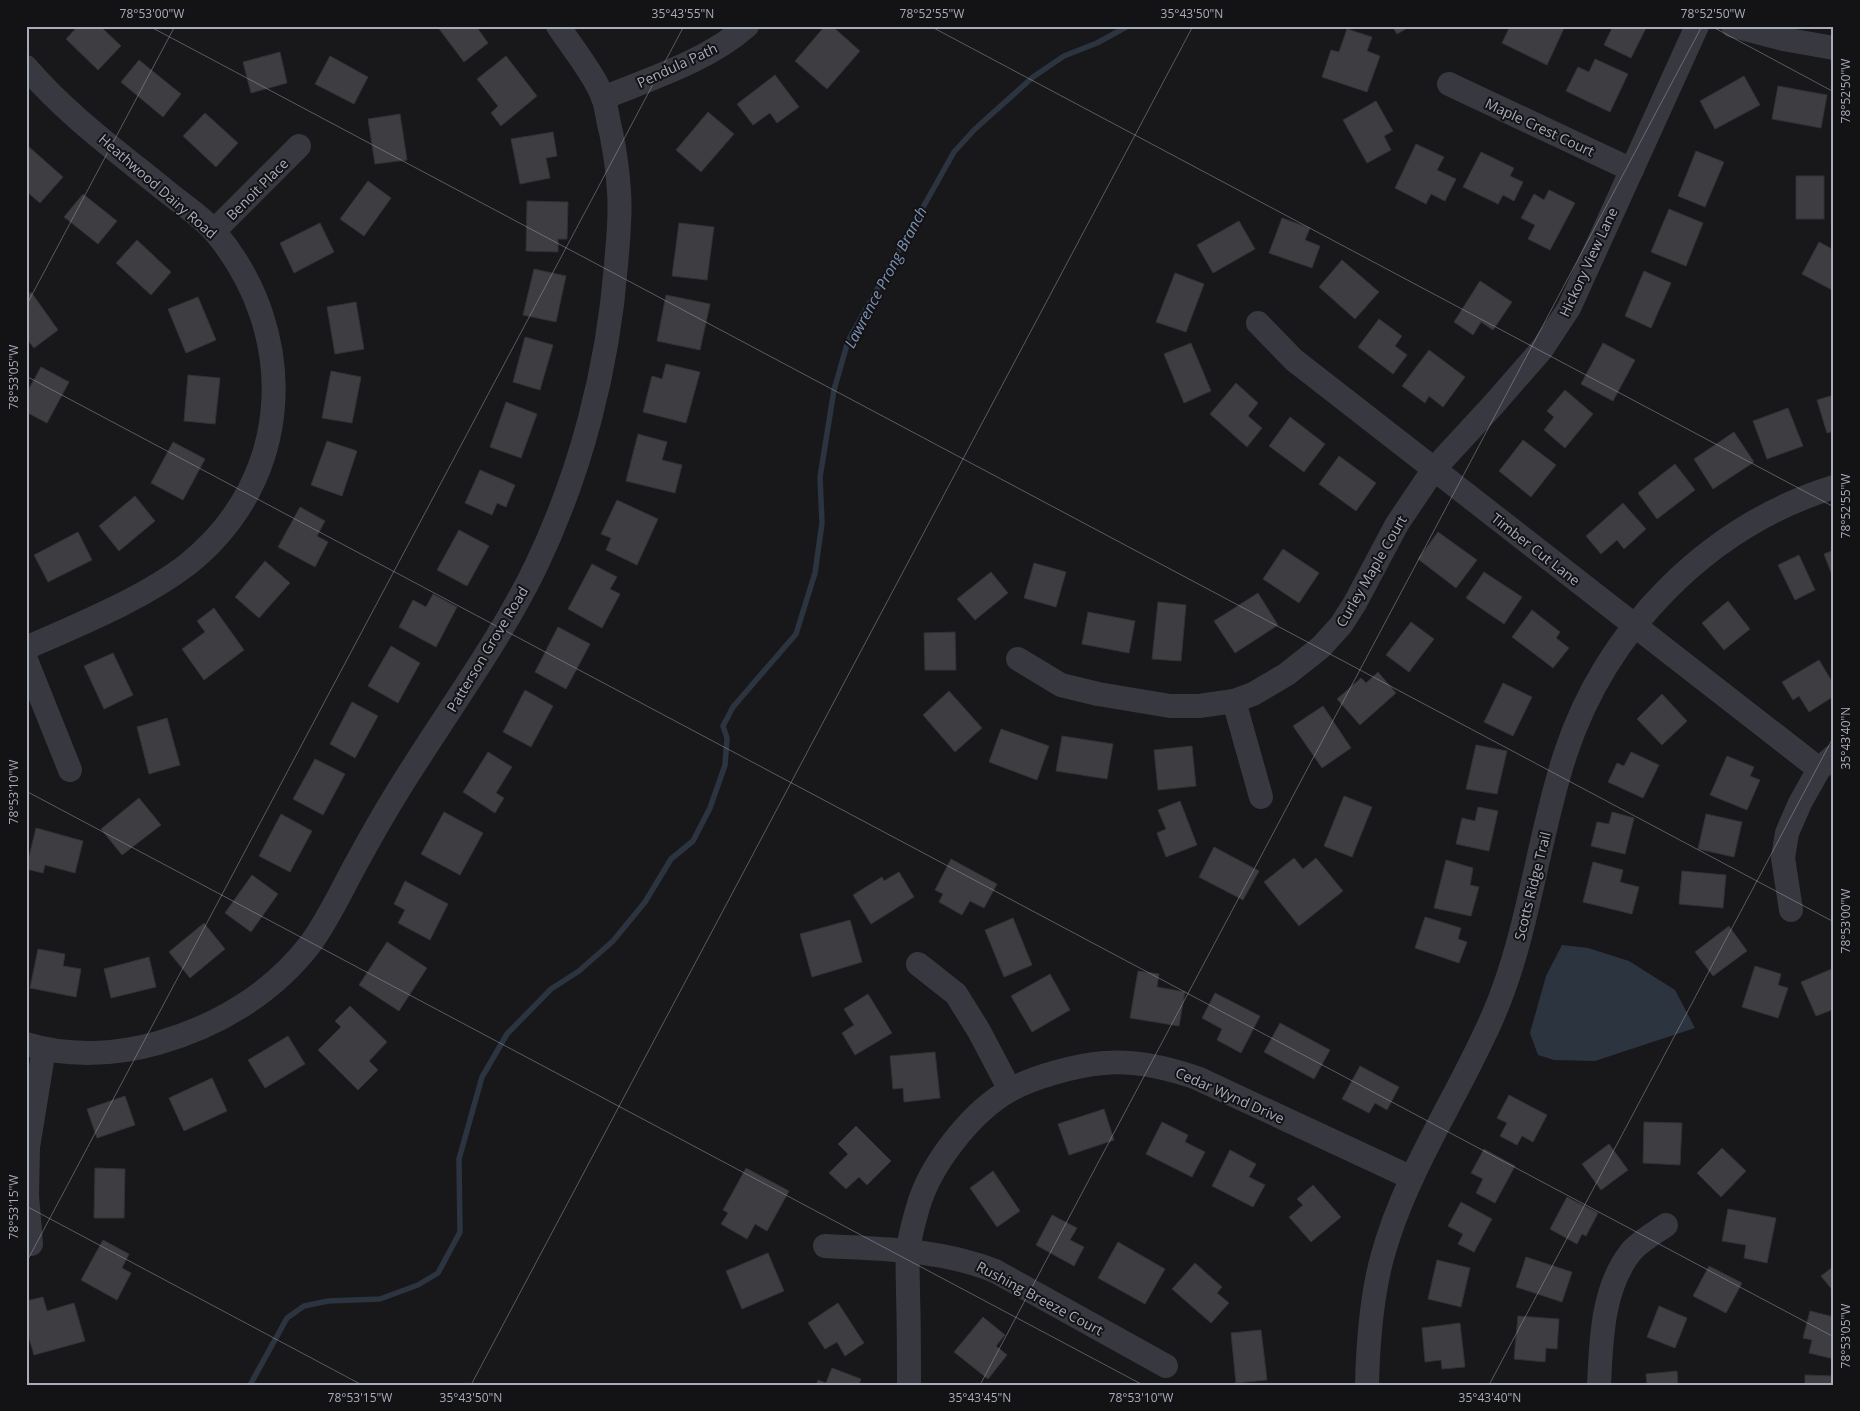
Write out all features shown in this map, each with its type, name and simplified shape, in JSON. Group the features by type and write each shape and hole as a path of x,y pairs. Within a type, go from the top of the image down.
{"street":[{"name":"Patterson Grove Road","path":"35,1047 89,1052 114,1051 138,1048 173,1038 231,1013 258,996 284,973 311,943 390,804 499,634 537,564 562,506 574,472 595,398 608,338 618,238 619,190 615,155 603,98 558,26"},
{"name":"Pendula Path","path":"603,98 690,62 717,47 747,26"},
{"name":"Hickory View Lane","path":"1434,469 1542,349 1569,308 1697,26"},
{"path":"1733,26 1783,39 1834,48"},
{"name":"Heathwood Dairy Road","path":"26,67 40,84 70,112 214,231 254,290 263,315 271,350 274,400 271,426 265,451 256,474 244,500 210,544 188,564 148,590 26,648"},
{"name":"Maple Crest Court","path":"1449,84 1632,170"},
{"name":"Benoit Place","path":"214,231 299,146"},
{"name":"Timber Cut Lane","path":"1258,323 1294,360 1634,626 1826,763"},
{"name":"Curley Maple Court","path":"1018,659 1062,685 1098,694 1170,706 1200,706 1234,701 1253,694 1288,674 1321,648 1341,625 1355,603 1397,524 1434,469"},
{"name":"Scotts Ridge Trail","path":"1367,1385 1368,1343 1374,1293 1382,1258 1393,1224 1412,1178 1493,1016 1522,926 1559,778 1577,722 1600,675 1634,626 1677,579 1706,553 1742,529 1779,508 1811,494 1834,487"},
{"path":"26,660 70,770"},
{"path":"1234,701 1261,797"},
{"path":"1791,910 1783,858 1787,833 1800,803 1826,763"},
{"path":"918,964 956,994 1010,1090"},
{"path":"31,1244 27,1196 28,1147 35,1047"},
{"name":"Cedar Wynd Drive","path":"909,1385 908,1250 918,1206 930,1176 947,1148 966,1126 1010,1090 1076,1067 1106,1062 1140,1064 1172,1069 1197,1078 1412,1178"},
{"path":"1599,1385 1604,1320 1622,1265 1631,1252 1666,1224"},
{"name":"Rushing Breeze Court","path":"825,1246 908,1250 952,1257 995,1271 1166,1366"}],"water":[{"path":"1562,945 1588,948 1629,961 1675,990 1695,1028 1595,1061 1554,1060 1538,1055 1530,1033 1546,976"}],"building":[{"path":"78,26 100,26 121,46 98,70 66,39"},
{"path":"437,26 476,26 488,43 464,62"},
{"path":"825,26 832,26 860,51 827,89 795,61"},
{"path":"1392,26 1411,26 1397,34"},
{"path":"1510,26 1565,26 1547,65 1502,43"},
{"path":"1613,26 1647,26 1631,58 1604,45"},
{"path":"1347,29 1372,37 1367,51 1380,56 1367,92 1322,77 1331,50 1339,52"},
{"path":"280,52 287,83 251,93 243,62"},
{"path":"330,56 368,77 354,104 315,84"},
{"path":"506,56 537,96 501,126 491,113 498,106 477,79"},
{"path":"1595,59 1628,74 1610,112 1566,91 1578,67 1589,72"},
{"path":"139,60 181,94 163,117 121,82"},
{"path":"775,75 799,107 777,123 770,113 753,125 737,104"},
{"path":"1744,76 1760,105 1715,129 1700,101"},
{"path":"1778,86 1827,95 1821,128 1772,119"},
{"path":"1376,101 1393,131 1384,136 1391,150 1367,163 1343,120"},
{"path":"708,112 734,134 701,172 676,150"},
{"path":"205,113 238,143 216,167 183,136"},
{"path":"400,114 407,160 375,164 368,119"},
{"path":"553,132 557,156 546,158 550,178 520,184 511,139"},
{"path":"1416,144 1444,157 1437,170 1456,179 1445,201 1431,194 1426,204 1395,188"},
{"path":"28,146 63,177 40,203 26,191 26,148"},
{"path":"1696,151 1724,162 1705,207 1678,196"},
{"path":"1481,152 1514,168 1510,176 1523,182 1514,201 1503,195 1498,204 1463,187"},
{"path":"1796,176 1824,176 1824,219 1796,219"},
{"path":"368,181 391,198 364,236 340,219"},
{"path":"1549,190 1575,203 1550,250 1528,239 1535,225 1521,218 1534,194 1544,200"},
{"path":"83,194 117,221 98,244 64,217"},
{"path":"527,201 568,202 567,239 558,239 558,252 526,251"},
{"path":"1669,209 1703,223 1686,266 1651,252"},
{"path":"1282,218 1310,228 1305,240 1320,246 1312,268 1269,253"},
{"path":"1239,221 1255,249 1213,273 1197,245"},
{"path":"320,223 334,252 294,273 280,243"},
{"path":"679,223 714,227 707,280 672,276"},
{"path":"137,240 171,272 151,295 116,263"},
{"path":"1819,242 1834,250 1834,291 1802,274"},
{"path":"1342,260 1379,292 1355,319 1319,287"},
{"path":"534,269 566,276 556,322 523,315"},
{"path":"1644,271 1671,283 1651,328 1625,316"},
{"path":"1175,273 1204,284 1186,332 1156,322"},
{"path":"1480,281 1512,302 1493,330 1481,322 1473,335 1454,322"},
{"path":"31,292 58,330 34,348 26,338 26,296"},
{"path":"666,295 710,304 700,350 657,341"},
{"path":"198,297 216,340 186,353 168,309"},
{"path":"356,302 364,349 335,354 327,307"},
{"path":"1379,319 1402,336 1395,346 1407,355 1393,374 1358,347"},
{"path":"525,337 553,345 540,390 513,382"},
{"path":"1191,343 1211,391 1184,403 1164,354"},
{"path":"1603,343 1635,360 1613,401 1581,384"},
{"path":"1429,350 1465,377 1443,407 1429,396 1425,403 1402,386"},
{"path":"666,364 700,372 686,423 643,412 652,376 662,379"},
{"path":"41,367 69,382 47,423 26,412 26,394"},
{"path":"331,371 361,377 352,423 322,418"},
{"path":"188,375 220,378 215,424 184,421"},
{"path":"1236,383 1258,403 1248,416 1262,428 1247,447 1210,414"},
{"path":"1565,390 1593,414 1565,448 1544,430 1554,417 1547,411"},
{"path":"1834,395 1834,431 1827,433 1817,400"},
{"path":"506,402 537,414 521,458 490,447"},
{"path":"1788,408 1803,446 1767,459 1753,421"},
{"path":"1290,417 1325,444 1304,472 1269,446"},
{"path":"1734,432 1754,462 1713,489 1694,459"},
{"path":"638,434 667,442 662,460 682,465 675,493 626,481"},
{"path":"1523,440 1556,465 1531,497 1499,471"},
{"path":"327,441 357,451 342,496 311,485"},
{"path":"173,442 205,459 183,500 151,483"},
{"path":"1339,456 1376,483 1356,511 1319,484"},
{"path":"1675,464 1695,490 1657,519 1638,493"},
{"path":"480,470 515,485 506,507 497,503 492,515 465,503"},
{"path":"135,496 155,521 119,551 99,526"},
{"path":"617,500 658,519 637,565 606,550 611,538 601,534"},
{"path":"1623,503 1646,529 1624,549 1617,540 1601,554 1586,536"},
{"path":"300,507 325,521 317,536 328,542 315,567 278,547"},
{"path":"459,530 489,546 467,586 437,570"},
{"path":"78,532 92,560 48,582 34,555"},
{"path":"1438,532 1477,560 1456,588 1418,559"},
{"path":"1283,549 1319,573 1299,603 1263,579"},
{"path":"1834,550 1834,580 1824,554"},
{"path":"1799,555 1815,590 1795,600 1778,565"},
{"path":"265,561 290,583 259,618 235,597"},
{"path":"1034,563 1066,572 1056,607 1024,598"},
{"path":"592,564 617,577 610,589 620,594 602,628 568,609"},
{"path":"991,572 1008,593 975,620 957,599"},
{"path":"1484,572 1522,597 1504,624 1466,598"},
{"path":"1258,593 1278,625 1235,653 1214,621"},
{"path":"433,594 457,607 436,647 399,627 413,600 426,607"},
{"path":"1728,601 1750,629 1724,650 1702,623"},
{"path":"1158,602 1186,605 1181,661 1152,659"},
{"path":"214,608 244,650 204,680 182,649 205,632 197,621"},
{"path":"1532,610 1560,632 1556,638 1569,648 1553,668 1512,637"},
{"path":"1088,612 1135,621 1129,653 1082,644"},
{"path":"1411,622 1434,639 1409,672 1386,655"},
{"path":"558,627 590,644 566,689 535,672"},
{"path":"955,632 956,670 925,670 924,633"},
{"path":"391,646 420,663 398,703 368,686"},
{"path":"113,653 133,695 104,709 84,666"},
{"path":"1819,660 1834,685 1834,696 1809,712 1799,696 1793,700 1782,682"},
{"path":"1378,672 1396,693 1360,725 1337,699 1361,678 1366,683"},
{"path":"1503,683 1532,697 1513,736 1484,722"},
{"path":"525,690 553,706 531,747 503,732"},
{"path":"949,691 982,728 955,752 923,715"},
{"path":"1662,694 1687,721 1662,745 1637,719"},
{"path":"352,702 378,716 355,758 330,744"},
{"path":"1323,706 1351,748 1322,768 1293,726"},
{"path":"167,718 180,765 149,774 137,727"},
{"path":"1001,729 1049,746 1037,780 989,762"},
{"path":"1062,736 1113,744 1107,779 1056,771"},
{"path":"1476,745 1507,751 1497,794 1466,789"},
{"path":"1192,746 1196,786 1158,790 1154,750"},
{"path":"488,752 512,767 496,793 504,798 495,813 463,792"},
{"path":"1631,752 1659,765 1643,798 1608,782 1617,763 1624,766"},
{"path":"1727,756 1754,767 1750,776 1760,780 1747,810 1710,795"},
{"path":"315,759 345,774 323,815 293,799"},
{"path":"1344,796 1372,807 1352,857 1324,846"},
{"path":"139,798 161,825 122,855 101,829"},
{"path":"1180,801 1197,845 1166,857 1157,833 1166,829 1158,810"},
{"path":"1478,807 1498,811 1489,851 1456,844 1462,818 1475,821"},
{"path":"444,812 483,833 460,875 421,854"},
{"path":"1612,812 1634,818 1625,854 1591,846 1597,822 1609,824"},
{"path":"281,814 312,831 290,872 259,856"},
{"path":"1706,814 1742,822 1734,857 1698,849"},
{"path":"36,828 83,841 75,873 45,865 43,873 26,869"},
{"path":"1214,847 1259,871 1243,900 1199,877"},
{"path":"1294,858 1303,869 1316,858 1343,891 1299,926 1264,882"},
{"path":"951,859 997,884 984,908 970,901 962,915 939,902 943,894 935,890"},
{"path":"1446,860 1473,868 1470,885 1479,887 1471,916 1434,908"},
{"path":"1593,862 1623,870 1620,882 1639,887 1632,914 1583,902"},
{"path":"1682,871 1726,875 1723,908 1679,904"},
{"path":"899,872 914,897 871,924 853,895 882,877 884,881"},
{"path":"252,875 278,894 251,932 225,913"},
{"path":"405,881 448,904 430,940 398,923 405,910 394,904"},
{"path":"1425,917 1461,928 1458,939 1467,942 1459,963 1415,948"},
{"path":"1013,918 1032,965 1004,977 985,930"},
{"path":"850,920 862,962 812,977 800,934"},
{"path":"204,923 225,949 190,978 169,952"},
{"path":"1729,926 1747,951 1713,976 1695,952"},
{"path":"387,942 427,968 399,1011 359,985"},
{"path":"38,949 65,954 63,966 81,969 76,997 30,988"},
{"path":"149,957 156,987 111,998 104,969"},
{"path":"1755,966 1781,974 1778,985 1788,988 1778,1018 1742,1007"},
{"path":"1834,968 1834,1009 1816,1016 1801,982"},
{"path":"1138,971 1159,974 1157,987 1185,992 1179,1026 1130,1018"},
{"path":"1050,974 1070,1010 1032,1032 1011,996"},
{"path":"1215,993 1260,1016 1241,1053 1217,1040 1222,1029 1202,1018"},
{"path":"868,994 892,1033 855,1055 842,1033 854,1025 844,1009"},
{"path":"350,1006 387,1042 369,1061 378,1070 358,1090 318,1050 341,1027 335,1021"},
{"path":"1280,1023 1330,1050 1314,1079 1264,1052"},
{"path":"288,1036 305,1064 265,1088 248,1060"},
{"path":"935,1052 940,1098 904,1102 903,1088 893,1089 890,1056"},
{"path":"1360,1066 1399,1087 1387,1110 1375,1103 1369,1113 1342,1099"},
{"path":"212,1078 227,1111 184,1131 169,1098"},
{"path":"1509,1095 1547,1115 1533,1142 1522,1136 1517,1145 1500,1136 1507,1123 1497,1118"},
{"path":"125,1096 135,1125 97,1138 87,1109"},
{"path":"1104,1109 1114,1140 1069,1155 1058,1124"},
{"path":"1162,1122 1188,1135 1185,1142 1205,1152 1192,1177 1146,1154"},
{"path":"1644,1122 1682,1123 1680,1165 1643,1163"},
{"path":"856,1126 891,1161 867,1185 859,1177 846,1189 829,1173 848,1154 838,1144"},
{"path":"1609,1144 1628,1170 1601,1190 1582,1164"},
{"path":"1722,1148 1746,1171 1721,1197 1697,1173"},
{"path":"1484,1149 1515,1166 1495,1203 1476,1193 1483,1179 1471,1173"},
{"path":"1230,1150 1256,1164 1249,1177 1265,1185 1253,1207 1212,1186"},
{"path":"95,1168 125,1169 124,1218 94,1218"},
{"path":"746,1168 789,1191 767,1231 755,1224 747,1239 721,1224 728,1213 723,1210"},
{"path":"993,1171 1020,1211 997,1227 970,1188"},
{"path":"1313,1185 1341,1217 1311,1242 1289,1217 1303,1205 1297,1199"},
{"path":"1567,1197 1598,1213 1586,1236 1582,1234 1577,1244 1550,1229"},
{"path":"1461,1202 1492,1219 1474,1252 1458,1244 1463,1234 1448,1226"},
{"path":"1728,1209 1776,1218 1767,1263 1744,1258 1746,1245 1722,1241"},
{"path":"1052,1215 1077,1228 1070,1240 1084,1247 1074,1266 1036,1245"},
{"path":"103,1240 129,1254 122,1268 131,1273 117,1300 81,1280"},
{"path":"1118,1242 1165,1269 1145,1304 1098,1278"},
{"path":"768,1253 784,1291 742,1309 726,1271"},
{"path":"1526,1257 1572,1272 1562,1302 1516,1287"},
{"path":"1437,1260 1470,1268 1461,1307 1428,1299"},
{"path":"1195,1263 1222,1287 1217,1293 1229,1303 1211,1323 1172,1289"},
{"path":"1709,1266 1742,1283 1726,1313 1693,1296"},
{"path":"1834,1266 1834,1292 1821,1276"},
{"path":"43,1297 47,1311 74,1303 85,1341 34,1355 26,1328 26,1301"},
{"path":"838,1303 864,1343 845,1356 837,1342 825,1349 808,1323"},
{"path":"1659,1306 1687,1318 1675,1348 1647,1337"},
{"path":"1810,1311 1834,1317 1834,1359 1809,1353 1812,1340 1803,1338"},
{"path":"1518,1316 1559,1319 1557,1349 1546,1348 1545,1362 1514,1359"},
{"path":"983,1317 1005,1335 996,1346 1007,1355 988,1379 954,1352"},
{"path":"1460,1323 1465,1367 1442,1369 1441,1360 1425,1362 1422,1328"},
{"path":"1261,1330 1267,1380 1236,1383 1231,1333"},
{"path":"832,1368 861,1379 859,1385 816,1385 818,1380 826,1383"},
{"path":"1677,1371 1678,1385 1647,1385 1646,1374"},
{"path":"1805,1375 1834,1376 1834,1385 1805,1385"}],"waterway":[{"name":"Lawrence Prong Branch","path":"250,1385 287,1318 304,1306 328,1301 380,1299 418,1285 438,1273 460,1232 459,1159 482,1077 507,1034 551,989 579,971 613,941 645,902 671,859 693,841 710,808 725,765 727,738 723,726 733,707 796,634 815,573 822,523 820,477 834,390 848,341 954,152 975,129 1033,77 1064,56 1097,43 1128,26"}]}
